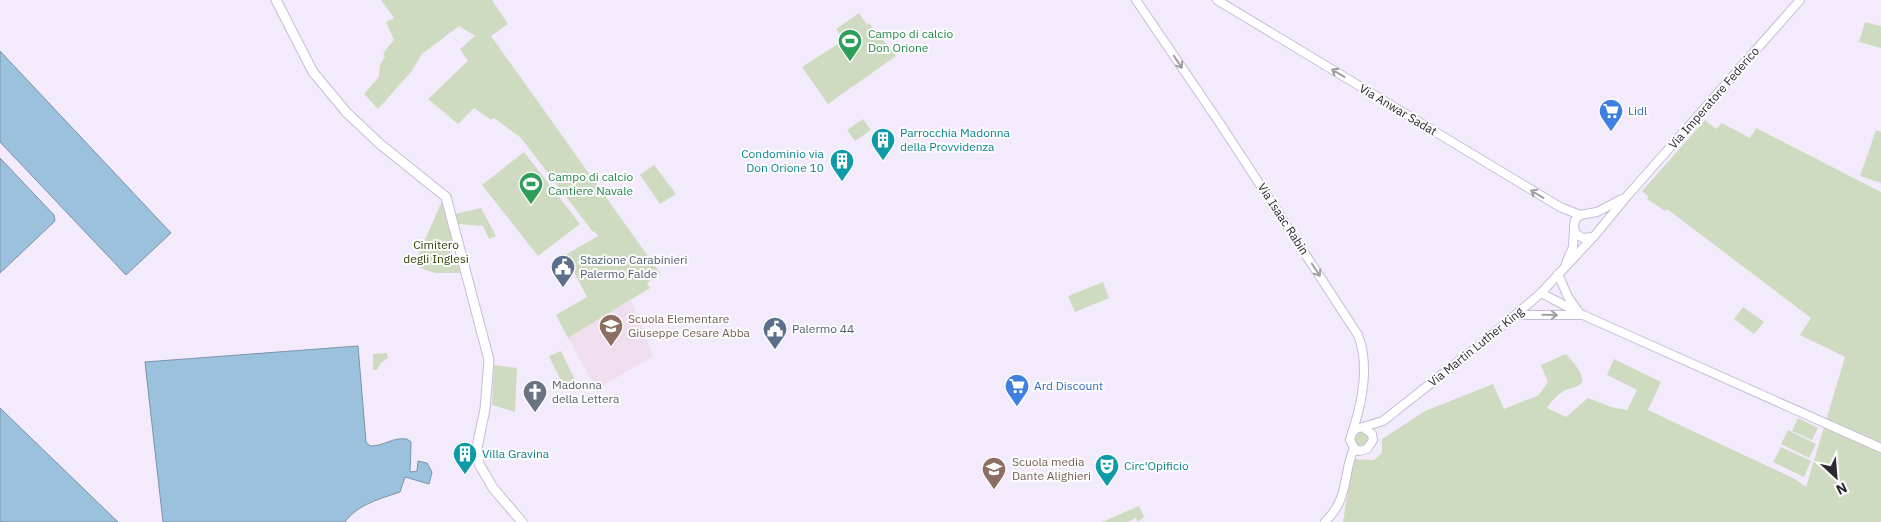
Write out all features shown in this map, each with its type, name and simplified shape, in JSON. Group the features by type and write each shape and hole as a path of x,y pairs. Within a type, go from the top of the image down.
{"main road":[{"path":"276,0 313,72 330,93 355,121 446,197 489,360 485,408 477,455 482,470 493,488 522,522"}],"street":[{"name":"Via Isaac Rabin","path":"1136,0 1232,141 1358,335 1362,348 1364,370 1360,404 1352,433"},
{"name":"Via Anwar Sadat","path":"1217,0 1560,207 1580,215"},
{"name":"Via Imperatore Federico","path":"1596,234 1800,0"},
{"path":"1564,267 1573,247 1575,220 1580,215 1590,214 1628,196"},
{"path":"1574,230 1583,238 1596,234 1598,221 1590,214"},
{"name":"Via Martin Luther King","path":"1373,436 1383,421 1541,293 1596,234"},
{"path":"1558,274 1574,307 1583,315"},
{"path":"1541,293 1583,315 1881,448"},
{"path":"1516,315 1583,315"},
{"name":"Via Martin Luther King","path":"1364,428 1383,421"},
{"path":"1364,428 1370,431 1373,436 1372,444 1368,449 1359,451 1354,448 1350,440 1352,433 1356,429 1364,428"},
{"path":"1325,522 1342,500 1350,458 1354,448"}],"shaded area":[{"name":"Scuola Elementare Giuseppe Cesare Abba","path":"631,300 653,356 597,389 568,338"}],"green space":[{"path":"381,0 492,0 508,24 491,36 660,273 647,283 650,288 568,338 556,315 587,297 565,255 598,236 521,138 494,118 491,120 474,108 458,124 428,99 468,61 460,49 475,36 459,26 422,54 411,72 378,109 364,94 379,77 380,65 385,57 383,53 394,40 386,22 394,18"},
{"name":"Campo di calcio Don Orione","path":"859,13 867,25 869,23 896,56 828,104 802,67 844,40 836,29"},
{"path":"1865,22 1881,26 1881,48 1859,42"},
{"path":"863,119 871,130 855,141 847,130"},
{"path":"1705,120 1716,129 1722,123 1750,138 1756,128 1881,192 1881,522 1343,522 1353,459 1374,460 1382,453 1382,439 1425,411 1493,384 1504,409 1539,395 1548,382 1541,365 1566,354 1580,372 1581,384 1559,394 1547,408 1566,417 1588,398 1611,407 1627,410 1637,390 1607,375 1614,359 1661,382 1648,410 1795,479 1806,487 1845,357 1800,335 1811,318 1667,209 1665,211 1647,199 1649,197 1642,191"},
{"path":"1876,130 1881,132 1881,183 1860,176"},
{"name":"Campo di calcio Cantiere Navale","path":"524,152 580,224 538,256 482,185"},
{"path":"654,165 676,194 660,204 640,175"},
{"name":"Cimitero degli Inglesi","path":"442,201 453,240 449,241 453,265 459,264 461,273 435,273 420,268 424,261 423,258 418,256"},
{"path":"481,208 496,236 489,239 483,226 458,224 455,214"},
{"path":"1103,282 1109,298 1075,312 1068,296"},
{"path":"1743,307 1764,322 1754,334 1734,319"},
{"path":"561,351 575,380 563,385 549,356"},
{"path":"387,353 388,358 381,363 377,370 373,370 373,354"},
{"path":"494,365 517,368 515,412 492,405"},
{"path":"1798,418 1818,428 1812,440 1792,431"},
{"path":"1788,430 1816,444 1809,458 1781,444"},
{"path":"1359,432 1365,432 1369,439 1365,446 1359,446 1355,442 1355,436"},
{"path":"1781,447 1811,461 1804,477 1773,462"},
{"path":"1139,506 1144,517 1138,522 1136,518 1127,522 1102,522"}],"water":[{"path":"0,51 171,233 126,275 0,142"},
{"path":"0,158 54,215 55,221 0,273"},
{"path":"358,346 366,442 370,446 375,446 397,439 407,439 411,442 410,472 417,471 418,461 427,463 432,472 429,484 405,477 400,492 363,506 345,522 163,522 145,362"},
{"path":"0,408 118,522 0,522"}],"place":[{"name":"Campo di calcio Don Orione","path":"850,62"},
{"name":"Lidl","path":"1611,132"},
{"name":"Parrocchia Madonna della Provvidenza","path":"883,161"},
{"name":"Condominio via Don Orione 10","path":"842,182"},
{"name":"Campo di calcio Cantiere Navale","path":"531,205"},
{"name":"Stazione Carabinieri Palermo Falde","path":"563,288"},
{"name":"Scuola Elementare Giuseppe Cesare Abba","path":"611,347"},
{"name":"Palermo 44","path":"775,350"},
{"name":"Ard Discount","path":"1017,407"},
{"name":"Madonna della Lettera","path":"535,413"},
{"name":"Villa Gravina","path":"465,475"},
{"name":"Circ'Opificio","path":"1107,487"},
{"name":"Scuola media Dante Alighieri","path":"994,490"}]}
